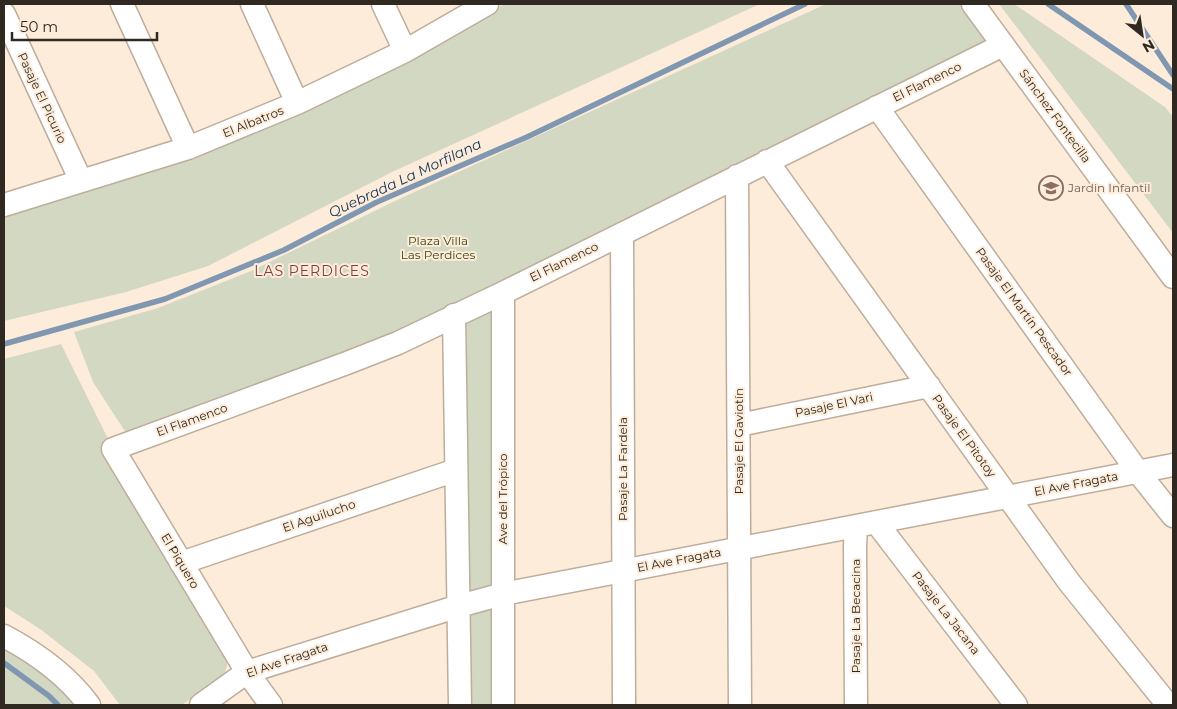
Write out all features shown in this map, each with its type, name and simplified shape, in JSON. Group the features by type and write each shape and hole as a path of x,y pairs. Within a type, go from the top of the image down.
{"street":[{"path":"122,4 188,148"},
{"path":"252,4 297,103"},
{"path":"383,4 405,51"},
{"name":"El Albatros","path":"4,205 188,148 297,103 405,51 462,11 487,4"},
{"name":"Sánchez Fontecilla","path":"973,4 1173,277"},
{"name":"Pasaje El Picurio","path":"4,14 80,181"},
{"name":"El Flamenco","path":"113,450 398,343 1003,45"},
{"name":"Pasaje El Martín Pescador","path":"876,107 1138,472 1173,516"},
{"name":"Pasaje El Pitotoy","path":"767,161 1068,582 1168,705"},
{"name":"Pasaje El Gaviotín","path":"737,176 740,705"},
{"name":"Pasaje La Fardela","path":"622,234 624,705"},
{"name":"Ave del Trópico","path":"502,293 503,705"},
{"path":"454,315 460,705"},
{"name":"Pasaje El Vari","path":"739,425 928,386"},
{"name":"El Piquero","path":"113,450 247,672 270,705"},
{"name":"El Ave Fragata","path":"201,705 247,672 458,606 503,594 1173,465"},
{"name":"El Aguilucho","path":"181,562 456,470"},
{"name":"Pasaje La Becacina","path":"856,705 855,547 866,524"},
{"name":"Pasaje La Jacana","path":"866,524 1016,705"},
{"path":"4,636 26,648 58,671 89,705"}],"green space":[{"path":"505,4 760,4 392,172 208,266 126,292 4,321 4,213 273,123"},
{"name":"Plaza Villa Las Perdices","path":"826,4 964,4 990,40 466,301 361,348 128,436 93,382 74,332 158,308 251,271 395,201"},
{"path":"999,4 1014,4 1165,107 1173,117 1173,233"},
{"path":"491,300 496,705 464,705 459,317"},
{"path":"61,344 113,449 231,653 224,675 182,705 120,705 94,671 40,629 4,606 4,359"},
{"path":"4,638 56,681 74,705 4,705"}],"waterway":[{"name":"Quebrada La Morfilana","path":"4,344 165,299 284,250 377,202 527,137 805,4"},
{"name":"Quebrada La Morfilana","path":"1048,4 1173,89"},
{"path":"1126,4 1173,75"},
{"path":"4,663 49,696 58,705"}],"place":[{"name":"Jardin Infantil","path":"1051,188"}],"district":[{"name":"LAS PERDICES","path":"312,271"}]}
